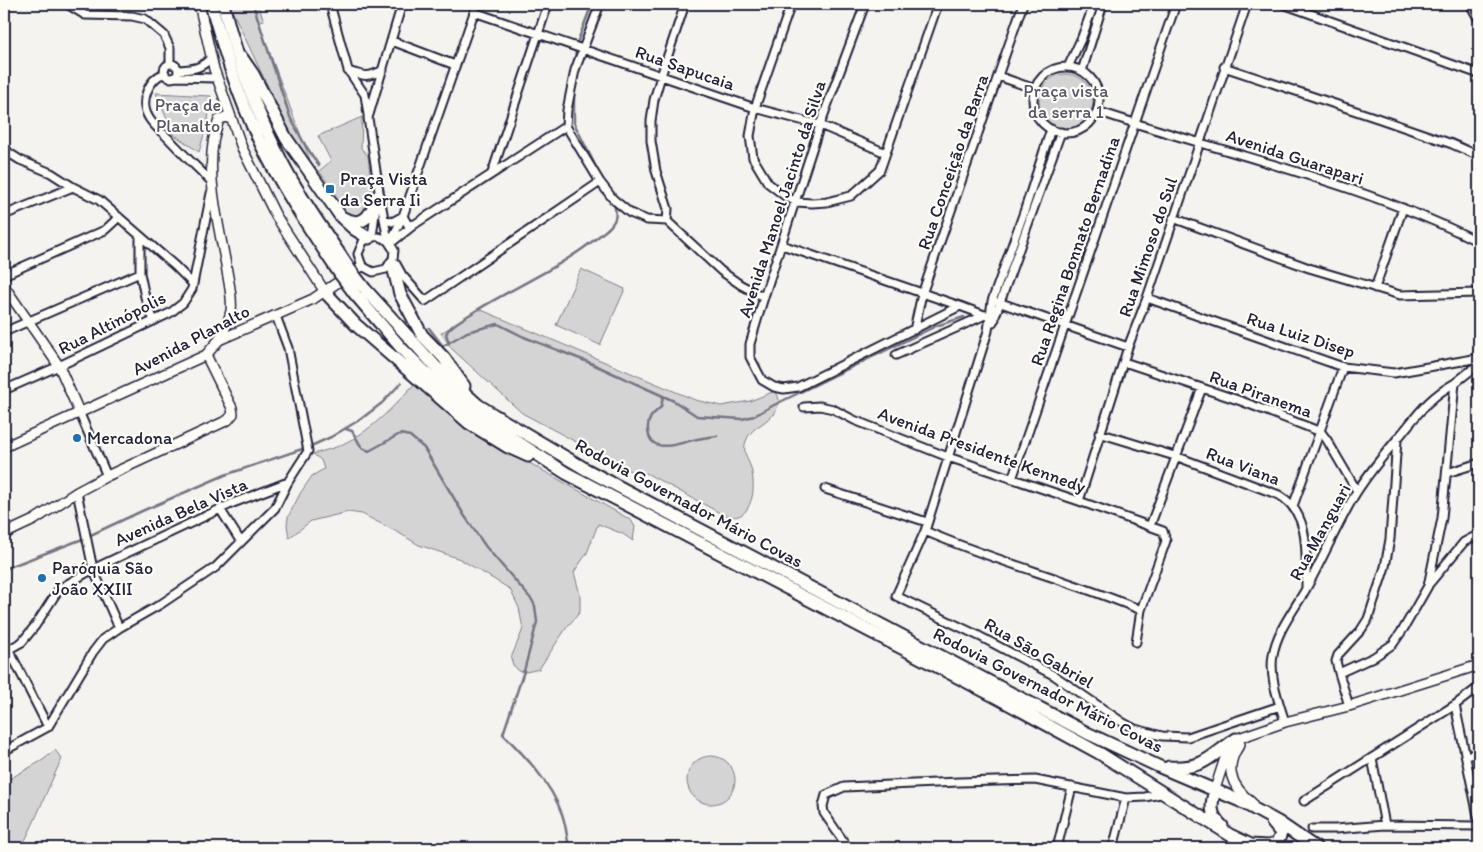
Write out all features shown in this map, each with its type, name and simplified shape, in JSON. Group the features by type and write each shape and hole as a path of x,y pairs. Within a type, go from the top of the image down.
{"main road":[{"name":"Rodovia Governador Mário Covas","path":"211,4 240,96 259,141 287,191 360,292 398,353 426,373 587,470 1088,733 1160,767 1215,789 1266,815 1316,848"},
{"name":"Rodovia Governador Mário Covas","path":"223,4 242,70 269,135 299,193 344,270"},
{"path":"235,48 253,74 286,138 341,217 354,229 371,237"},
{"path":"341,217 358,222 366,219 372,214 378,194"},
{"path":"392,261 400,294 417,339 444,358 478,405"},
{"path":"325,292 356,325 398,353"},
{"name":"Rodovia Governador Mário Covas","path":"360,292 417,339 426,373 480,418 566,473 996,697 1099,753 1230,835 1252,846"},
{"path":"1160,767 1188,768 1198,765 1236,739"},
{"path":"1215,789 1211,808 1212,812 1216,820 1230,835"},
{"path":"1252,846 1273,846 1280,839 1280,830 1266,815"}],"street":[{"path":"67,4 85,15 132,16 145,20 164,35 170,48 170,64"},
{"path":"199,4 216,78 242,148 276,216 325,292"},
{"path":"330,4 348,70 365,96 378,194 390,243 394,250 392,261 386,269 378,272 369,271 362,266 358,258 363,242 371,237 378,236 390,243"},
{"path":"368,118 402,4"},
{"path":"390,243 403,216 476,4"},
{"path":"492,174 548,4"},
{"path":"600,4 575,70 567,110 566,126 600,182 613,199 630,213 647,220 667,220 720,271 764,297"},
{"path":"667,220 668,209 656,171 651,141 651,122 654,100 685,4"},
{"path":"791,4 755,108 750,136 753,158 768,183 796,202 827,202 851,196 880,170 938,4"},
{"name":"Avenida Manoel Jacinto da Silva","path":"865,4 820,125 764,297 750,344 750,357 762,380 774,387 784,389 798,387 914,330"},
{"name":"Rua Conceição da Barra","path":"914,330 922,294 1023,4"},
{"path":"1068,67 1094,4"},
{"path":"1082,71 1103,4"},
{"name":"Rua Regina Bonnato Bernadina","path":"1012,479 1176,4"},
{"name":"Rua Mimoso do Sul","path":"1079,500 1128,347 1147,298 1247,4"},
{"path":"1283,4 1479,74"},
{"path":"1470,4 1479,20"},
{"name":"Rua Sapucaia","path":"474,12 755,108 820,125 886,153"},
{"path":"392,41 454,65"},
{"path":"178,70 202,66 211,58"},
{"path":"170,64 174,64 178,70"},
{"path":"164,73 166,66 170,64"},
{"path":"1068,67 1082,71 1090,77 1096,87 1099,99 1097,111 1091,121 1082,129 1061,132 1051,129 1042,123 1035,113 1033,101 1035,89 1045,74 1056,69 1068,67"},
{"path":"1224,67 1389,122 1452,144 1479,156"},
{"path":"174,77 178,74 178,70"},
{"path":"348,70 363,76 372,76 383,70"},
{"path":"164,73 170,78 216,78"},
{"path":"164,73 158,75 147,89 145,101 148,118 212,186"},
{"path":"998,76 1035,89"},
{"name":"Avenida Guarapari","path":"1097,111 1404,208 1479,242"},
{"path":"231,118 225,117 219,120 217,127 214,141 212,186 230,291 231,310 235,326 239,331"},
{"path":"390,243 415,224 566,126"},
{"path":"1051,129 1024,212 992,300 988,331 925,531 966,549 1018,564 1141,610"},
{"path":"896,355 990,317 1001,303 1061,132"},
{"path":"5,152 51,173 72,187 99,200 193,284"},
{"path":"499,155 509,162"},
{"path":"392,261 425,301 600,182"},
{"name":"Rua Altinópolis","path":"4,390 154,321 170,313 183,303 193,284 212,186"},
{"path":"4,216 72,187"},
{"path":"371,237 378,194"},
{"path":"1375,288 1404,208"},
{"path":"384,218 392,222 403,216"},
{"path":"403,216 408,224 415,224"},
{"path":"4,276 105,230 119,217"},
{"path":"1173,218 1309,268 1400,295 1479,293"},
{"path":"206,222 211,219 218,223"},
{"path":"140,237 140,273 144,297 154,321"},
{"path":"782,245 990,317"},
{"name":"Avenida Planalto","path":"4,447 80,414 206,354 219,340 313,299 362,266"},
{"path":"4,332 140,273"},
{"path":"4,286 59,366 107,476"},
{"name":"Rua Luiz Disep","path":"1147,298 1343,367 1394,373 1479,358"},
{"path":"992,300 1128,347"},
{"path":"914,330 960,306"},
{"path":"219,340 227,325 231,310"},
{"path":"4,751 48,726 92,652 103,639 161,604 216,567 275,508 288,482 308,451 288,348 276,316"},
{"path":"4,534 34,520 77,492 107,476 228,420 233,414 232,408 206,354"},
{"name":"Rua Piranema","path":"1124,362 1241,401 1320,432 1327,440 1357,491"},
{"name":"Rua Manguari","path":"1285,722 1272,673 1272,656 1276,641 1306,589 1339,523 1357,491 1396,440 1432,398 1479,364"},
{"path":"1293,506 1343,367"},
{"path":"1428,586 1442,518 1455,383"},
{"path":"1136,642 1141,610 1166,540 1164,531 1150,526 1178,457 1202,388"},
{"name":"Avenida Presidente Kennedy","path":"804,407 820,406 833,409 854,420 948,457 1079,500 1150,526"},
{"name":"Rua Viana","path":"1099,433 1178,457 1288,500 1293,506 1303,528 1306,542 1306,589"},
{"path":"1349,706 1336,661 1338,655 1361,630 1372,612 1385,567 1390,539 1396,440"},
{"path":"1447,473 1479,463"},
{"name":"Avenida Bela Vista","path":"6,651 22,642 35,626 59,589 92,569 220,509 288,482"},
{"path":"826,490 927,522"},
{"path":"77,492 88,540 92,569 119,628"},
{"path":"220,509 241,542"},
{"name":"Rua São Gabriel","path":"925,531 896,596 979,636 1055,676 1135,729 1162,736 1188,737 1280,706"},
{"path":"1339,673 1374,657 1393,644 1428,586 1464,542 1479,534"},
{"path":"6,651 48,726"},
{"path":"1215,789 1226,755 1236,739 1285,722 1349,706 1479,664"},
{"path":"1304,801 1455,705 1479,687"},
{"path":"1455,705 1479,821"},
{"path":"1251,734 1240,743 1233,756 1231,775 1239,791 1266,815"},
{"path":"1466,756 1479,753"},
{"path":"1372,758 1385,825"},
{"path":"848,848 824,813 823,806 826,795 844,787 1035,780 1126,798 1165,793"},
{"path":"1057,848 1072,787"},
{"path":"1113,848 1126,798"},
{"path":"1312,829 1385,825 1479,826"}],"green space":[{"path":"229,4 257,4 264,20 258,22 310,160 303,161"},
{"name":"Praça vista da serra 1","path":"1061,74 1071,74 1081,78 1089,86 1093,101 1089,116 1081,124 1071,128 1061,128 1051,124 1043,116 1039,106 1039,96 1043,86 1051,78"},
{"name":"Praça de Planalto","path":"156,93 211,96 208,120 199,152 173,134"},
{"name":"Praça Vista da Serra Ii","path":"362,117 361,148 368,156 372,192 370,207 359,216 351,217 341,210 335,193 319,171 331,161 318,136"},
{"path":"581,269 625,289 600,345 556,325"},
{"path":"479,309 695,400 721,406 750,401 775,391 779,400 774,415 748,436 745,445 753,484 753,494 747,509 738,516 720,513 646,473 634,473 522,413 452,349 441,333"},
{"path":"417,381 476,433 631,520 635,527 633,541 623,534 598,524 587,553 574,572 580,595 580,612 567,627 539,669 526,672 519,671 513,665 511,658 523,629 519,608 510,589 460,559 419,545 362,514 348,512 311,521 289,538 288,517 312,476 324,469 321,460 313,454 339,446 364,432 383,416"},
{"path":"55,750 62,759 27,837 21,848 4,848 4,782 43,760"},
{"path":"711,756 720,758 728,763 733,771 735,780 733,789 728,797 720,802 711,804 702,802 694,797 689,789 687,780 689,771 694,763 702,758"}],"waterway":[{"path":"253,4 290,117 319,166"},
{"path":"577,43 592,4"},
{"path":"575,61 576,49"},
{"path":"574,90 574,123 599,173"},
{"path":"449,343 446,334 456,323 567,259 611,226 616,216 613,202"},
{"path":"429,328 443,346 467,332 498,324 674,401 697,416 742,419 754,416 936,326 964,317"},
{"path":"4,569 80,540 225,475 311,446 331,437 361,419 382,403 401,383"},
{"path":"663,396 661,407 648,422 650,438 654,443 666,446 717,436"},
{"path":"346,429 352,431 362,448 369,451 400,434 410,436 424,448 464,515 486,547 532,600 535,606 537,622 524,671 503,734 545,781 563,818 569,848"}],"place":[{"name":"Praça Vista da Serra Ii","path":"330,189"},
{"name":"Mercadona","path":"77,438"},
{"name":"Paróquia São João XXIII","path":"42,578"}]}
